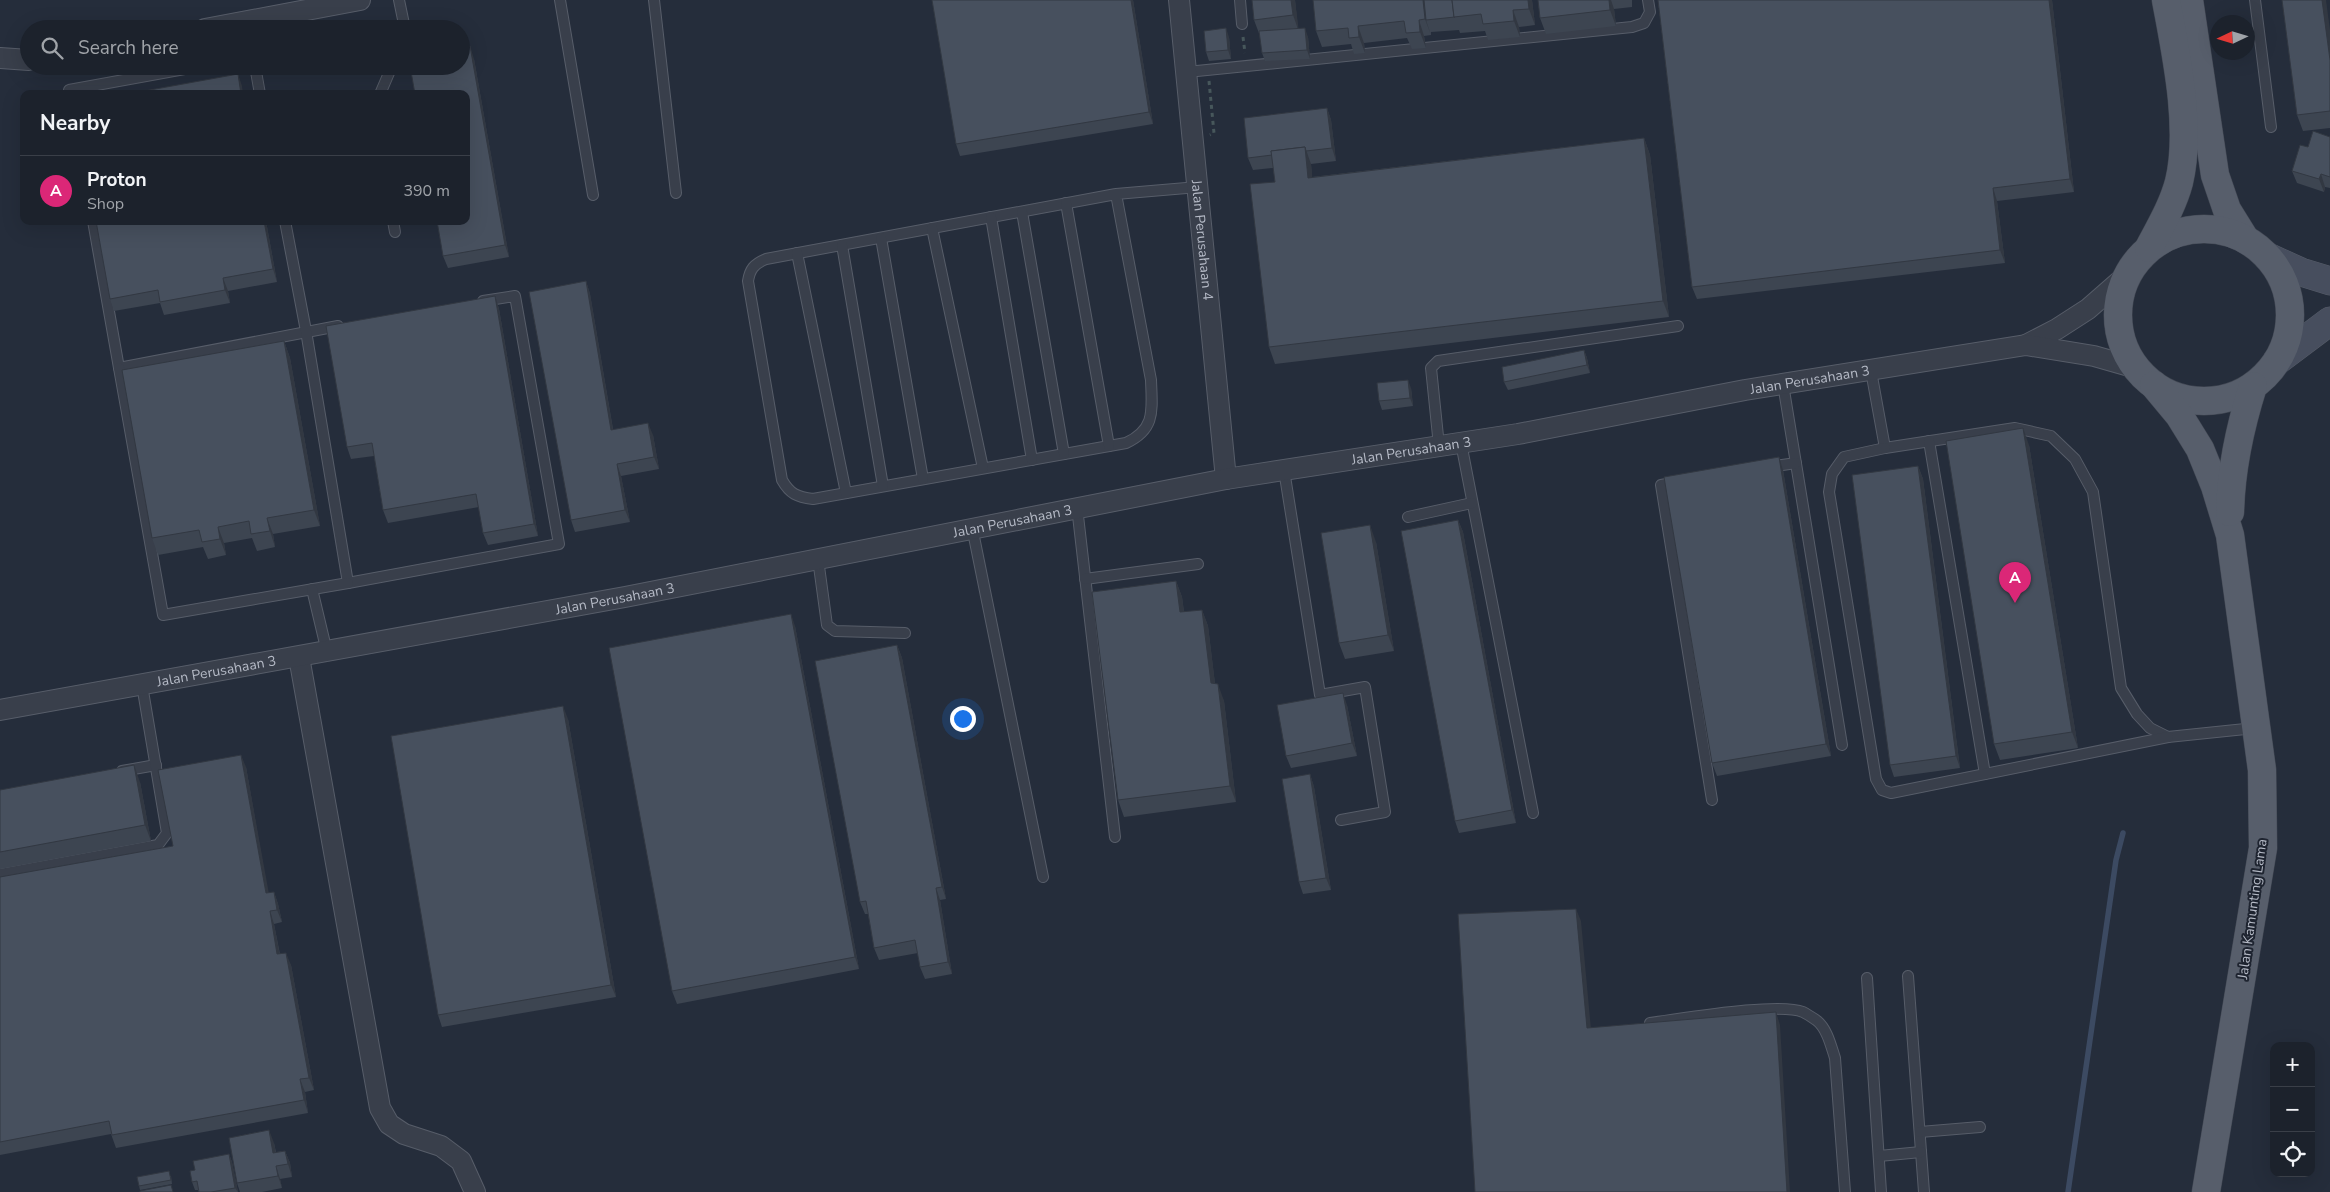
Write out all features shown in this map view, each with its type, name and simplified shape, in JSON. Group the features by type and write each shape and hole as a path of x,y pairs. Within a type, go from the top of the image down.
{"main road":[{"path":"2166,0 2176,52 2184,132 2179,182 2164,219 2149,248 2128,274 2120,298 2118,322 2124,347 2145,377 2180,414 2200,449 2215,486 2230,536"},
{"path":"2189,0 2215,176 2227,210 2244,239"},
{"path":"2145,377 2177,397 2204,402 2230,398 2253,386 2277,361 2288,336 2290,308 2282,280 2268,257 2244,239 2231,233 2210,229 2188,230 2167,237 2149,248"},
{"path":"2230,536 2231,482 2237,443 2253,386"},
{"name":"Jalan Kamunting Lama","path":"2206,1192 2263,848 2264,805 2258,728 2230,536"}],"street":[{"path":"253,20 360,0"},
{"name":"Jalan Perusahaan 4","path":"1179,0 1226,479"},
{"path":"0,58 20,59"},
{"path":"2268,257 2301,272 2330,281"},
{"path":"2026,345 2088,310 2128,274"},
{"path":"2277,361 2330,321"},
{"path":"2026,345 2094,356 2145,377"},
{"name":"Jalan Perusahaan 3","path":"0,710 625,597 1226,479 1518,434 1783,384 2026,345"},
{"path":"298,657 380,1108 389,1124 404,1134 441,1146 461,1161 475,1192"}],"lane":[{"path":"399,0 403,20"},
{"path":"560,0 593,195"},
{"path":"654,0 676,193"},
{"path":"1240,0 1242,24"},
{"path":"1187,72 1632,27 1644,23 1650,12 1648,0"},
{"path":"2255,0 2271,127"},
{"path":"69,90 152,75"},
{"path":"257,75 259,90"},
{"path":"382,90 388,75"},
{"path":"1116,194 1151,380 1152,405 1149,424 1139,437 1126,443 812,499 797,497 788,490 782,480 748,281 750,271 756,263 796,253 1116,194 1198,187"},
{"path":"1066,204 1109,446"},
{"path":"1022,212 1064,454"},
{"path":"991,217 1032,460"},
{"path":"93,225 163,616 559,544 514,296 476,302"},
{"path":"286,225 306,332 348,583"},
{"path":"932,228 983,468"},
{"path":"881,238 923,479"},
{"path":"842,245 883,486"},
{"path":"796,253 846,493"},
{"path":"119,368 353,323"},
{"path":"1439,446 1431,368 1438,361 1678,326"},
{"path":"1872,371 1885,448"},
{"path":"1783,384 1842,745"},
{"path":"2168,737 2150,728 2137,714 2121,688 2094,492 2075,459 2051,436 2015,428 1885,448 1844,457 1832,474 1829,492 1876,779 1882,790 1891,793 2168,737 2258,728"},
{"path":"1929,441 1984,774"},
{"path":"1461,443 1533,813"},
{"path":"1757,469 1796,463"},
{"path":"1284,470 1320,694 1365,687 1385,812 1341,820"},
{"path":"1690,480 1661,485 1712,800"},
{"path":"1408,517 1472,503"},
{"path":"1077,507 1114,837"},
{"path":"972,528 1043,877"},
{"path":"818,558 827,625 835,631 905,633"},
{"path":"1085,579 1198,564"},
{"path":"312,589 326,652"},
{"path":"0,874 158,845 168,833 142,685"},
{"path":"107,774 156,765"},
{"path":"1908,976 1924,1192"},
{"path":"1867,978 1882,1192"},
{"path":"1637,1025 1783,1009 1802,1012 1818,1022 1829,1039 1835,1058 1845,1192"},
{"path":"1920,1132 1980,1127"},
{"path":"1879,1156 1921,1152"}],"path":[{"path":"1242,24 1246,66"}],"building":[{"path":"932,0 1131,0 1149,112 956,144"},
{"path":"1252,0 1291,0 1293,15 1254,20"},
{"path":"1313,0 1423,0 1425,19 1419,20 1420,32 1406,33 1404,21 1358,26 1359,37 1349,38 1348,28 1316,31"},
{"path":"1424,0 1452,0 1455,17 1426,20"},
{"path":"1452,0 1528,0 1529,9 1513,10 1514,21 1483,24 1481,14 1454,17"},
{"path":"1538,0 1609,0 1610,10 1540,18"},
{"path":"1658,0 2049,0 2070,179 1993,188 2000,250 1692,287"},
{"path":"2282,0 2322,0 2330,60 2330,111 2297,115"},
{"path":"1226,28 1228,50 1206,52 1204,31"},
{"path":"1305,28 1307,50 1262,53 1259,31"},
{"path":"470,46 505,245 443,256 438,225 470,225 470,90 414,90 412,75 470,75"},
{"path":"238,75 240,90 150,90"},
{"path":"1327,108 1332,148 1306,151 1305,147 1271,151 1272,155 1248,158 1244,118"},
{"path":"2313,131 2330,137 2330,177 2321,174 2319,179 2292,171 2300,145 2308,147"},
{"path":"1644,138 1663,301 1269,347 1250,184 1275,182 1271,151 1305,147 1308,178"},
{"path":"97,225 265,225 273,269 223,278 225,290 160,302 158,290 110,299"},
{"path":"586,281 611,430 648,423 654,457 617,464 625,510 571,520 529,292"},
{"path":"495,296 534,524 483,533 476,494 383,510 372,443 347,447 326,326"},
{"path":"284,341 314,510 267,518 270,531 251,534 249,521 218,527 220,539 202,542 199,530 152,538 122,370"},
{"path":"1584,350 1587,365 1504,382 1502,367"},
{"path":"1408,380 1410,398 1379,401 1377,383"},
{"path":"2023,428 2072,732 1994,744 1946,441"},
{"path":"1779,457 1826,744 1712,763 1664,477"},
{"path":"1918,466 1956,756 1890,765 1852,475"},
{"path":"1458,520 1512,810 1455,821 1401,531"},
{"path":"1370,525 1388,635 1339,643 1321,533"},
{"path":"1176,581 1180,612 1202,610 1211,683 1218,684 1230,786 1118,800 1092,592"},
{"path":"791,614 855,957 672,991 609,648"},
{"path":"897,645 942,887 936,888 948,962 920,967 915,940 874,948 866,901 860,902 815,661"},
{"path":"1343,693 1352,743 1286,756 1277,705"},
{"path":"563,706 611,985 438,1015 391,736"},
{"path":"241,755 266,893 274,892 277,910 270,911 277,954 286,953 309,1078 300,1079 304,1100 112,1135 109,1121 0,1142 0,877 173,846 158,770"},
{"path":"134,765 145,825 0,852 0,790"},
{"path":"1310,774 1326,878 1299,882 1282,779"},
{"path":"1576,909 1587,1028 1776,1012 1787,1192 1475,1192 1458,914"},
{"path":"269,1130 273,1153 285,1151 288,1164 276,1166 278,1176 237,1183 229,1138"},
{"path":"229,1154 235,1188 199,1192 197,1181 192,1182 190,1171 195,1170 193,1161"},
{"path":"169,1171 171,1180 139,1186 137,1177"},
{"path":"171,1185 173,1192 140,1192 140,1191"}],"waterway":[{"path":"2068,1192 2116,860 2123,833"}],"place":[{"name":"Proton","path":"2015,603"}]}
